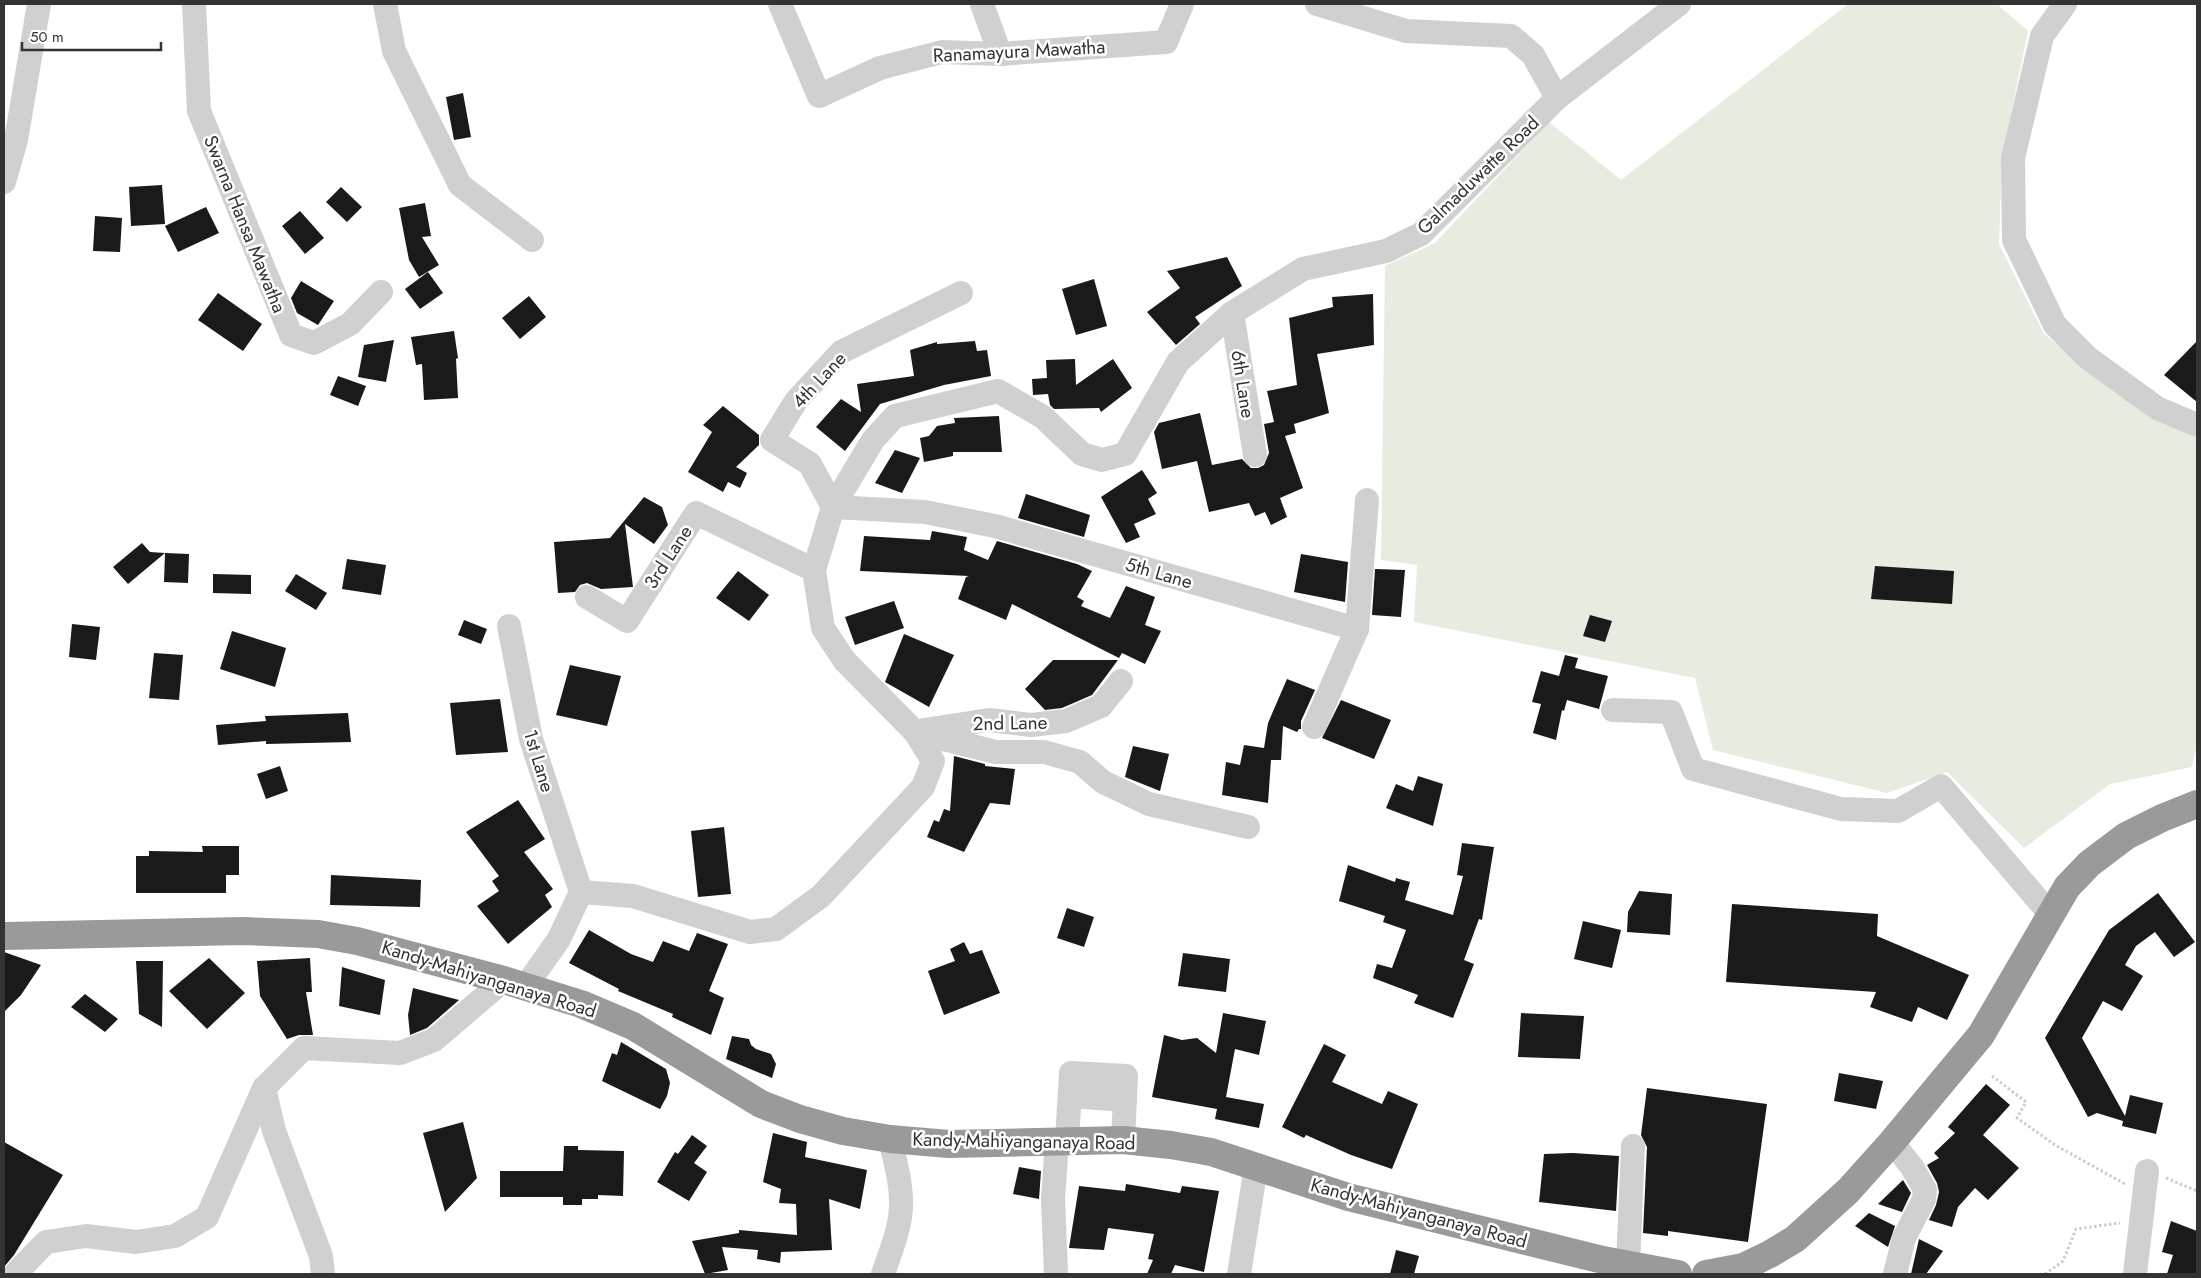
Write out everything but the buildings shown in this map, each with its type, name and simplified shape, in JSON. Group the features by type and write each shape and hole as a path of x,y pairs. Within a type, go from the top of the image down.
{"highway":[{"path":"1706,1274 1766,1264 1848,1191 1892,1142 1980,1035 2067,887 2089,864 2126,836 2196,800"},
{"name":"Kandy-Mahiyanganaya Road","path":"4,936 243,931 318,934 382,947 515,983 581,1004 634,1026 761,1104 817,1124 890,1139 949,1144 1124,1140 1210,1152 1348,1197 1610,1266 1678,1274"}],"street":[{"path":"4,182 16,140 39,4"},
{"name":"Swarna Hansa Mawatha","path":"194,4 199,111 291,335 314,343 350,324 381,292"},
{"path":"385,4 394,51 460,184 532,240"},
{"name":"Ranamayura Mawatha","path":"780,4 819,96 880,68 942,52 1000,54 1166,42 1182,4"},
{"path":"982,4 1000,54"},
{"path":"1317,4 1406,31 1511,36 1533,55 1557,98"},
{"name":"Galmaduwatte Road","path":"581,892 633,896 750,932 776,929 820,896 923,787 933,761 915,732 844,660 823,628 814,570 833,507 873,440 895,416 998,392 1043,417 1082,454 1102,460 1125,454 1178,362 1232,313 1304,269 1386,251 1422,234 1557,98 1679,4"},
{"path":"2065,4 2042,36 2013,158 2014,240 2054,325 2088,358 2157,408 2197,426"},
{"name":"4th Lane","path":"833,507 810,464 772,440 796,401 841,352 962,293"},
{"name":"6th Lane","path":"1232,313 1255,455"},
{"path":"1314,727 1357,629 1367,500"},
{"name":"5th Lane","path":"833,507 925,512 995,526 1357,629"},
{"name":"3rd Lane","path":"587,598 627,621 696,513 814,570"},
{"name":"1st Lane","path":"509,626 531,739 581,892"},
{"name":"2nd Lane","path":"915,732 989,720 1031,724 1066,720 1101,706 1121,681"},
{"path":"1612,710 1671,712 1693,769 1842,809 1898,812 1941,786 2050,914"},
{"path":"915,732 996,752 1044,752 1080,762 1103,782 1149,804 1248,827"},
{"path":"15,1274 46,1242 86,1236 136,1242 175,1236 207,1217 264,1088 304,1048 400,1053 434,1040 515,983 560,939 581,892"},
{"path":"1056,1274 1053,1199 1070,1096 1071,1074 1126,1076 1124,1140"},
{"path":"264,1088 274,1131 321,1256 323,1274"},
{"path":"883,1274 894,1241 901,1208 899,1176 890,1139"},
{"path":"1892,1142 1912,1167 1925,1190 1924,1199 1904,1238 1895,1274"},
{"path":"1610,1266 1633,1146"},
{"path":"1239,1274 1256,1167"},
{"path":"2135,1274 2145,1182"}],"path":[{"path":"1992,1076 2026,1102 2017,1118 2055,1145 2145,1182 2197,1191"},
{"path":"2046,1274 2063,1261 2076,1229 2141,1220"}],"shaded area":[{"path":"1848,4 1997,4 2028,31 2002,158 1999,244 2044,334 2149,417 2197,438 2197,744 2192,767 2110,784 2024,848 1947,772 1887,793 1713,750 1695,678 1414,622 1417,565 1381,560 1385,266 1435,243 1549,122 1621,180"}]}
